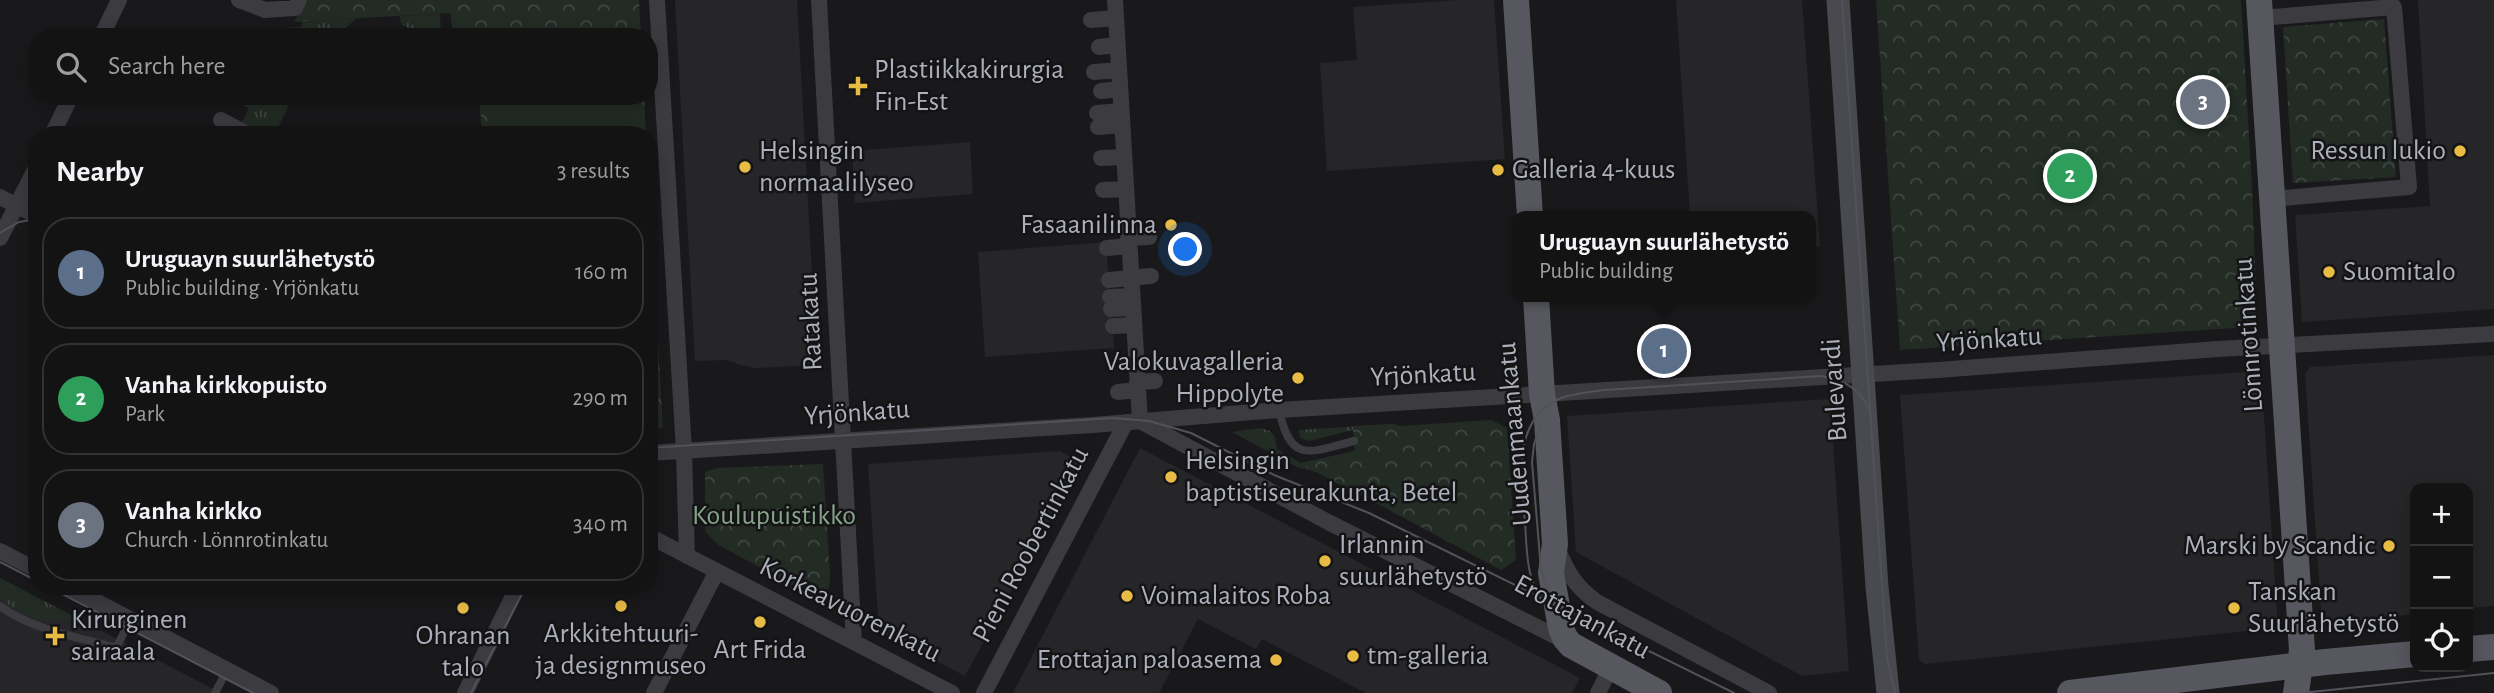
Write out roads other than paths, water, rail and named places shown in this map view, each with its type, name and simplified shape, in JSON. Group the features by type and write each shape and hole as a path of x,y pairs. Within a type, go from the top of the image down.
{"main road":[{"path":"1516,0 1530,211"},
{"name":"Lönnrotinkatu","path":"2259,9 2302,650 2296,693"},
{"name":"Uudenmaankatu","path":"1536,302 1555,544 1551,573 1561,628 1572,645"},
{"name":"Erottajankatu","path":"1572,645 1658,693"},
{"path":"2473,649 2494,647"},
{"path":"2070,693 2410,655"}],"street":[{"path":"105,28 119,0"},
{"path":"239,0 265,10 295,8 299,0"},
{"path":"657,0 684,451 687,556"},
{"name":"Ratakatu","path":"819,0 854,642"},
{"path":"1115,0 1124,157 1124,233 1132,298 1128,355 1136,404"},
{"name":"Bulevardi","path":"1838,0 1882,647 1888,693"},
{"path":"2259,9 2394,8 2409,187 2272,199"},
{"path":"1091,20 1116,18"},
{"path":"1099,47 1117,46"},
{"path":"1097,68 1118,67"},
{"path":"1101,90 1120,89"},
{"path":"56,126 67,105"},
{"path":"221,120 232,126"},
{"path":"1122,126 1101,128 1122,126"},
{"path":"1101,158 1124,157"},
{"path":"0,238 28,184"},
{"path":"1104,190 1125,189"},
{"path":"0,197 28,212"},
{"path":"1124,233 1149,237"},
{"path":"1107,248 1124,233"},
{"path":"1113,328 1132,298 1151,276"},
{"path":"1132,298 1110,289 1132,298"},
{"name":"Yrjönkatu","path":"658,452 844,441 1136,404 1279,410 2494,334"},
{"path":"1136,404 1155,381"},
{"path":"1118,391 1136,404"},
{"name":"Erottajankatu","path":"1136,404 1328,522 1572,645"},
{"name":"Pieni Roobertinkatu","path":"984,693 1136,404"},
{"name":"Korkeavuorenkatu","path":"658,541 953,693"},
{"name":"Erottajankatu","path":"1555,544 1572,580 1597,602 1769,693"},
{"path":"0,551 28,565"},
{"path":"654,693 717,571"},
{"path":"84,595 271,693"},
{"path":"465,693 514,595"},
{"path":"1598,693 1611,667"}],"lane":[{"path":"1279,410 1291,444 1299,449 1309,452 1354,441"},
{"path":"0,606 43,627 116,648 131,620"},
{"path":"215,693 227,670"}],"tram line":[{"path":"1842,0 1887,658 1895,693"},
{"path":"0,233 19,222 28,220"},
{"path":"1542,601 1533,583 1528,563 1522,488 1523,453 1526,436 1533,421 1545,408 1561,398 1604,390 1821,376 1851,387 1867,404 1870,412"},
{"path":"658,447 1113,418 1149,421 1191,433 1274,475 1369,513 1734,693"},
{"path":"1540,427 1532,462 1541,569 1549,595"},
{"path":"0,562 28,576"},
{"path":"64,595 253,693"},
{"path":"471,693 521,595"},
{"path":"2301,693 2494,673"}],"place":[{"name":"Plastiikkakirurgia Fin-Est","path":"858,86"},
{"name":"Vanha kirkko","path":"2203,102"},
{"name":"Ressun lukio","path":"2460,151"},
{"name":"Helsingin normaalilyseo","path":"745,167"},
{"name":"Galleria 4-kuus","path":"1498,170"},
{"name":"Vanha kirkkopuisto","path":"2070,176"},
{"name":"Fasaanilinna","path":"1171,225"},
{"name":"Suomitalo","path":"2329,272"},
{"name":"Uruguayn suurlähetystö","path":"1664,351"},
{"name":"Valokuvagalleria Hippolyte","path":"1298,378"},
{"name":"Helsingin baptistiseurakunta, Betel","path":"1171,477"},
{"name":"Marski by Scandic","path":"2389,546"},
{"name":"Irlannin suurlähetystö","path":"1325,561"},
{"name":"Voimalaitos Roba","path":"1127,596"},
{"name":"Arkkitehtuuri- ja designmuseo","path":"621,606"},
{"name":"Ohranan talo","path":"463,608"},
{"name":"Tanskan Suurlähetystö","path":"2234,608"},
{"name":"Art Frida","path":"760,622"},
{"name":"Kirurginen sairaala","path":"55,636"},
{"name":"tm-galleria","path":"1353,656"},
{"name":"Erottajan paloasema","path":"1276,660"}],"park label":[{"name":"Koulupuistikko","path":"774,516"}]}
